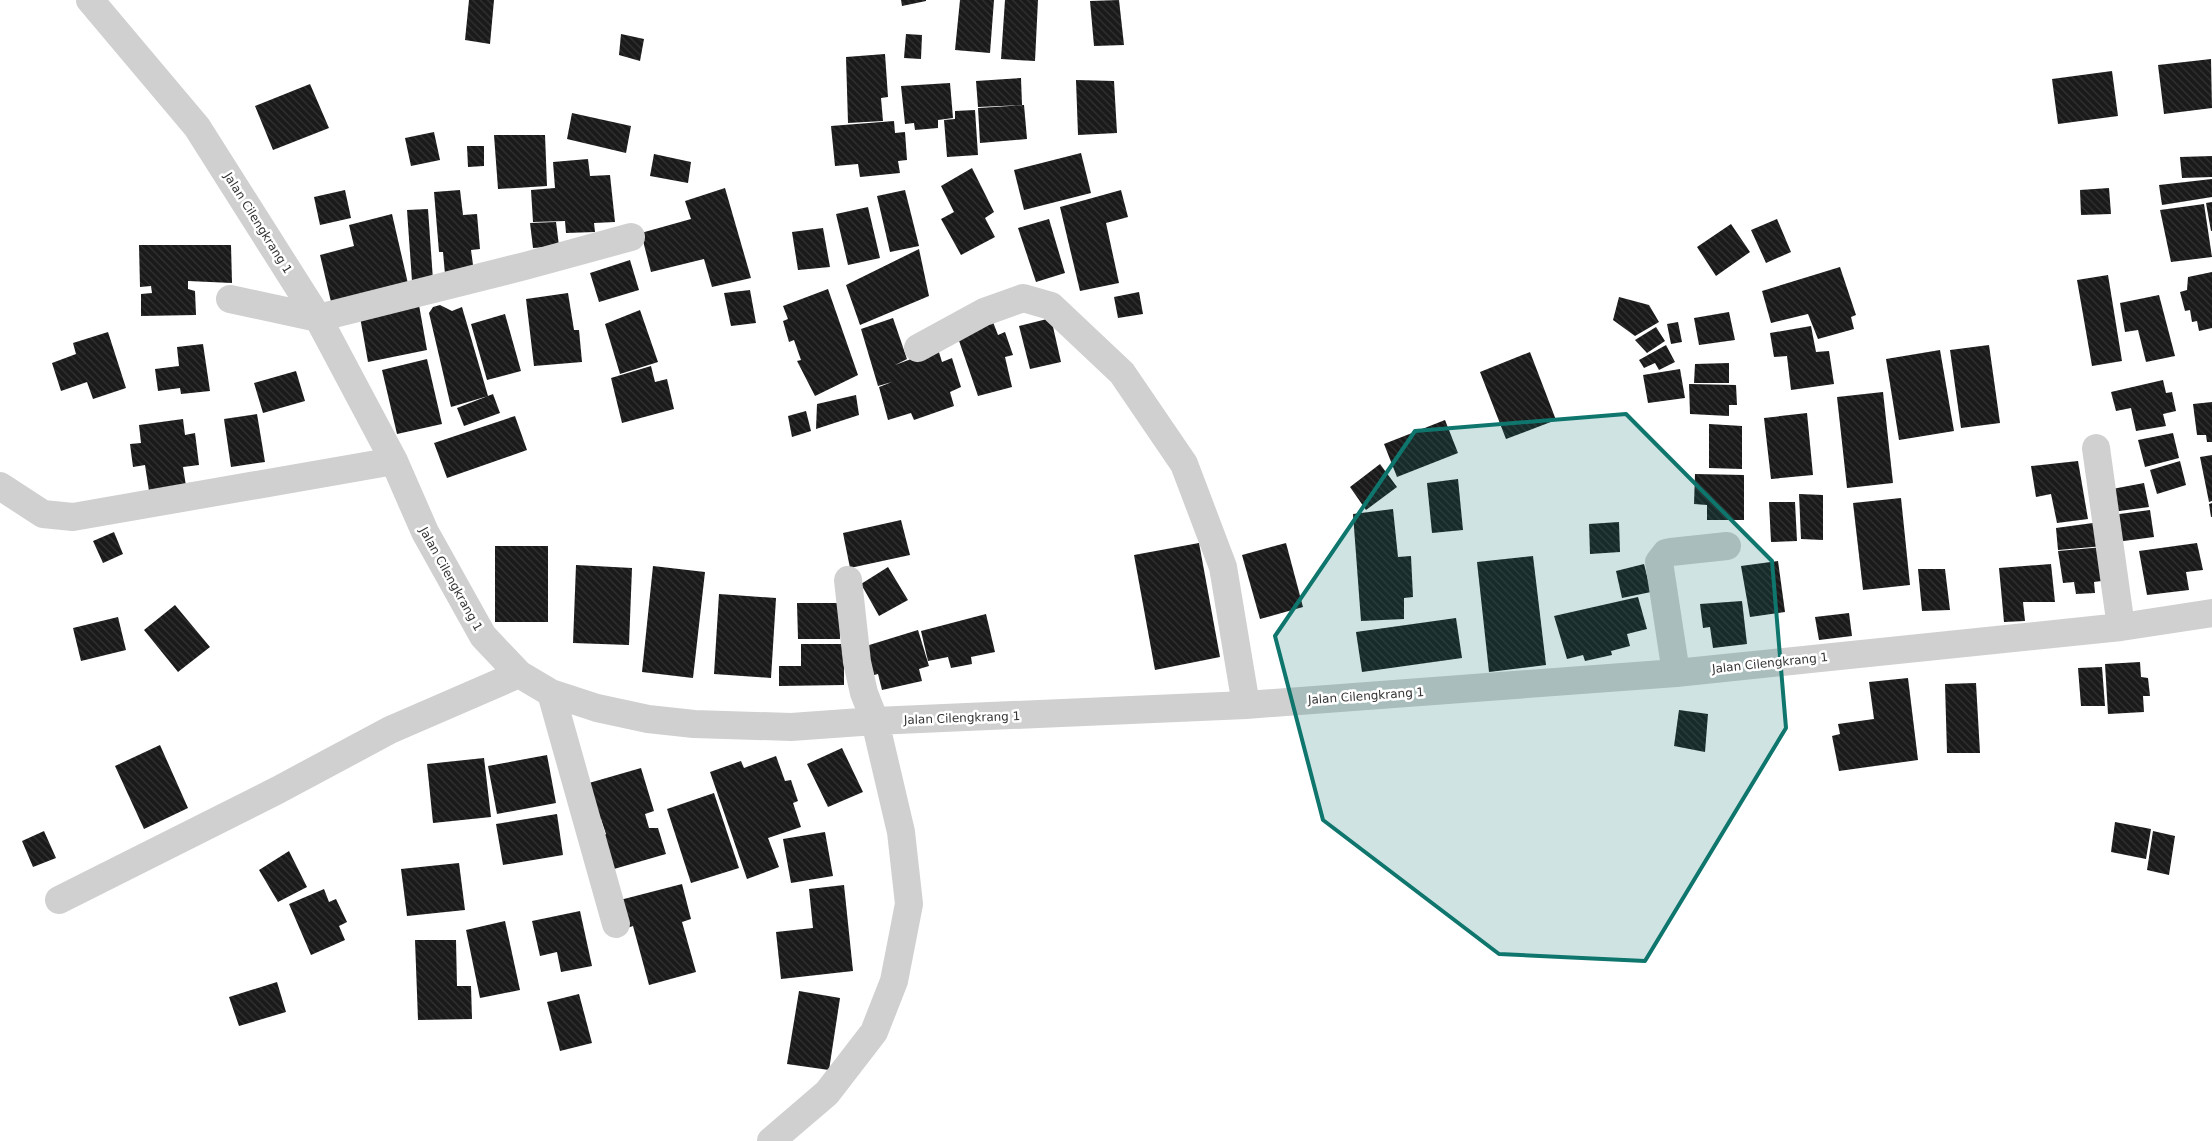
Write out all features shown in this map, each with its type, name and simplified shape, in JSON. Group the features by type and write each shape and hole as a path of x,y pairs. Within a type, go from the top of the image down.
{"street":[{"name":"Jalan Cilengkrang 1","path":"90,0 198,127 318,318 394,461 425,532 456,591 483,636 519,674 551,693 597,708 648,719 694,724 791,727 875,721 1246,705 1676,673 2121,627 2212,613"},
{"path":"230,299 318,318 525,266 631,237"},
{"path":"918,348 984,312 1023,298 1051,306 1122,373 1184,464 1223,567 1246,705"},
{"path":"2096,448 2121,627"},
{"path":"0,486 43,514 73,517 394,461"},
{"path":"1676,673 1659,562 1666,553 1670,552 1727,546"},
{"path":"770,1141 827,1093 874,1032 894,981 909,904 901,832 875,721 864,693 857,662 848,580"},
{"path":"59,900 286,786 390,730 519,674"},
{"path":"551,693 616,924"}],"highlighted area":[{"path":"1626,414 1772,561 1786,728 1645,961 1499,954 1323,820 1275,636 1415,431"}],"building":[{"path":"469,0 494,0 490,44 465,40"},
{"path":"901,0 926,0 926,1 902,6"},
{"path":"960,0 994,0 990,53 955,50"},
{"path":"1005,0 1038,0 1035,61 1001,59"},
{"path":"1119,0 1124,45 1094,46 1090,1"},
{"path":"621,34 644,39 640,61 619,55"},
{"path":"906,34 922,35 921,59 904,58"},
{"path":"885,54 888,97 881,98 883,121 848,123 846,57"},
{"path":"2211,59 2212,108 2164,114 2158,65"},
{"path":"2112,71 2118,116 2058,124 2052,79"},
{"path":"1021,78 1022,105 978,107 976,81"},
{"path":"1076,80 1114,81 1117,133 1078,135"},
{"path":"950,83 953,118 938,120 938,128 915,130 914,123 905,124 901,86"},
{"path":"310,84 329,128 273,150 255,106"},
{"path":"1024,105 1027,139 980,143 978,108"},
{"path":"975,110 978,155 947,157 944,120 955,119 955,111"},
{"path":"572,113 631,126 626,153 567,139"},
{"path":"894,121 895,133 905,132 907,160 898,161 900,173 860,177 858,164 835,166 831,126"},
{"path":"434,132 440,160 411,166 405,138"},
{"path":"494,135 545,135 547,186 498,189"},
{"path":"467,146 484,146 484,166 468,167"},
{"path":"1081,153 1091,193 1024,210 1014,170"},
{"path":"654,154 691,162 688,183 650,176"},
{"path":"2212,156 2212,177 2182,178 2180,157"},
{"path":"588,159 590,176 610,175 615,222 594,223 595,232 566,233 565,221 533,222 531,190 555,188 553,162"},
{"path":"972,168 994,212 985,218 995,237 961,255 941,219 954,212 941,186"},
{"path":"2212,179 2212,197 2162,205 2159,185"},
{"path":"725,188 751,278 712,287 704,259 651,272 641,233 691,219 685,201"},
{"path":"2109,188 2111,214 2081,215 2080,190"},
{"path":"345,190 351,218 320,225 314,197"},
{"path":"460,190 463,215 477,214 480,249 471,250 474,272 445,274 443,252 439,252 434,192"},
{"path":"905,190 919,246 890,252 877,196"},
{"path":"1121,190 1128,217 1106,223 1119,283 1080,291 1060,207"},
{"path":"2212,202 2212,231 2211,231 2206,203"},
{"path":"2204,204 2212,257 2171,262 2160,210"},
{"path":"868,207 880,258 848,265 836,214"},
{"path":"428,209 433,280 412,281 407,210"},
{"path":"392,214 409,288 332,306 320,255 354,246 349,225"},
{"path":"1049,219 1065,273 1036,282 1018,228"},
{"path":"1777,219 1791,252 1766,263 1751,230"},
{"path":"556,222 559,246 533,248 530,223"},
{"path":"1731,224 1750,252 1716,276 1697,247"},
{"path":"823,228 830,267 798,270 792,232"},
{"path":"139,245 231,245 232,283 188,281 188,289 195,291 196,315 141,316 141,294 152,293 151,286 140,287"},
{"path":"919,249 929,296 860,325 846,285"},
{"path":"630,260 639,290 599,302 590,273"},
{"path":"1840,267 1856,315 1851,317 1854,329 1818,339 1808,314 1771,323 1762,291"},
{"path":"2212,272 2212,328 2199,331 2197,321 2192,322 2190,310 2185,311 2180,292 2187,290 2188,277"},
{"path":"2108,275 2122,361 2092,366 2077,280"},
{"path":"828,289 858,375 815,396 797,361 801,360 794,340 789,342 783,321 788,319 783,306"},
{"path":"750,290 756,323 731,326 724,293"},
{"path":"1139,292 1143,314 1118,318 1114,297"},
{"path":"568,293 574,330 579,330 582,362 534,366 526,299"},
{"path":"2159,295 2175,356 2146,362 2138,330 2125,332 2120,303"},
{"path":"1619,297 1649,305 1659,322 1635,336 1613,320"},
{"path":"419,305 427,350 368,362 360,317"},
{"path":"440,305 452,311 462,307 488,396 451,407 429,313 433,307"},
{"path":"640,310 658,362 620,374 605,324"},
{"path":"1729,312 1735,340 1699,345 1694,318"},
{"path":"505,314 521,371 487,380 471,324"},
{"path":"893,318 907,359 895,365 938,349 942,362 952,358 961,387 950,392 954,406 914,420 911,413 888,420 879,387 892,382 878,386 861,329"},
{"path":"1051,318 1061,362 1030,369 1019,326"},
{"path":"993,322 998,335 1005,332 1013,355 1005,357 1012,387 978,396 957,335"},
{"path":"1678,322 1682,342 1671,344 1667,324"},
{"path":"1811,326 1816,352 1829,351 1834,384 1791,390 1787,356 1774,357 1770,333"},
{"path":"1656,327 1665,341 1647,353 1635,340"},
{"path":"108,332 126,388 93,399 87,382 61,391 52,363 76,354 73,343"},
{"path":"203,344 210,391 181,394 180,388 158,391 155,369 179,366 177,347"},
{"path":"1666,345 1675,362 1659,370 1655,363 1644,368 1639,360"},
{"path":"1989,345 2000,423 1961,428 1950,350"},
{"path":"1940,350 1954,431 1899,440 1886,359"},
{"path":"1530,352 1556,420 1506,439 1480,372"},
{"path":"427,359 442,424 397,434 382,370"},
{"path":"1729,363 1729,383 1694,383 1695,364"},
{"path":"651,366 655,382 667,379 674,409 622,423 611,378"},
{"path":"1680,369 1685,398 1648,403 1643,375"},
{"path":"296,371 305,401 263,413 254,383"},
{"path":"2163,380 2166,393 2172,392 2176,411 2163,414 2166,426 2136,431 2131,408 2116,411 2111,392"},
{"path":"1689,384 1736,385 1737,405 1729,405 1729,416 1690,414"},
{"path":"1883,392 1893,483 1847,488 1837,397"},
{"path":"493,394 500,413 464,426 457,408"},
{"path":"856,395 859,415 816,429 817,404"},
{"path":"2212,402 2212,442 2207,442 2206,435 2197,435 2193,404"},
{"path":"806,411 811,431 792,437 788,416"},
{"path":"1807,413 1813,475 1771,479 1764,418"},
{"path":"257,414 265,462 231,467 224,419"},
{"path":"515,416 527,450 447,478 434,443"},
{"path":"183,419 185,435 195,433 199,465 183,467 186,486 149,491 145,465 133,467 130,444 141,443 139,425"},
{"path":"1445,420 1458,453 1397,477 1384,444"},
{"path":"1709,424 1742,426 1742,469 1709,468"},
{"path":"2173,433 2179,458 2145,467 2138,440"},
{"path":"2212,455 2212,501 2209,502 2200,457"},
{"path":"2078,461 2088,519 2057,523 2051,494 2036,497 2031,466"},
{"path":"2180,461 2186,485 2157,494 2150,470"},
{"path":"1380,464 1397,487 1366,510 1350,487"},
{"path":"1695,474 1744,475 1744,520 1707,520 1707,505 1694,504"},
{"path":"1458,479 1463,530 1432,533 1427,483"},
{"path":"2144,483 2149,507 2112,512 2107,490"},
{"path":"1799,494 1823,495 1823,540 1801,539"},
{"path":"1901,498 1910,585 1863,590 1853,503"},
{"path":"1769,502 1795,502 1797,541 1771,542"},
{"path":"2212,503 2212,517 2211,517 2209,504"},
{"path":"1393,509 1398,557 1411,556 1413,597 1404,598 1404,619 1361,621 1353,514"},
{"path":"2150,510 2154,537 2116,542 2112,515"},
{"path":"901,520 910,555 850,568 843,533"},
{"path":"1619,522 1620,552 1590,554 1589,524"},
{"path":"2100,522 2104,546 2058,550 2056,528"},
{"path":"114,532 123,554 103,563 93,541"},
{"path":"1199,543 1220,657 1155,670 1134,555"},
{"path":"1286,543 1303,607 1260,619 1242,555"},
{"path":"2197,543 2203,570 2186,572 2189,590 2147,595 2139,551"},
{"path":"495,546 548,546 548,622 495,622"},
{"path":"2104,547 2109,580 2094,582 2095,593 2076,594 2074,582 2063,583 2058,551"},
{"path":"1533,556 1546,665 1489,672 1477,562"},
{"path":"1778,561 1785,612 1750,617 1741,566"},
{"path":"1644,564 1651,592 1622,598 1616,571"},
{"path":"2051,564 2055,602 2023,602 2025,621 2004,622 1999,568"},
{"path":"576,565 632,568 629,645 573,643"},
{"path":"653,566 705,572 693,678 642,672"},
{"path":"888,567 908,600 879,616 861,584"},
{"path":"1918,569 1945,569 1950,610 1922,611"},
{"path":"719,594 776,598 771,678 714,674"},
{"path":"1638,597 1647,629 1627,634 1630,646 1611,651 1612,655 1585,661 1583,655 1567,659 1554,616"},
{"path":"1742,601 1747,644 1713,648 1710,627 1703,628 1700,604"},
{"path":"797,603 840,603 840,639 798,639"},
{"path":"175,605 210,647 178,672 144,630"},
{"path":"1849,613 1852,636 1819,640 1815,617"},
{"path":"986,614 995,652 971,657 972,664 951,668 948,657 928,661 921,631"},
{"path":"118,617 126,650 81,661 73,628"},
{"path":"1456,618 1462,658 1362,672 1356,632"},
{"path":"918,630 929,666 919,669 922,681 882,690 878,674 874,675 866,646"},
{"path":"801,644 844,644 844,685 779,686 779,666 801,666"},
{"path":"2140,662 2141,677 2148,678 2150,696 2143,696 2144,712 2108,714 2105,664"},
{"path":"2102,667 2105,706 2081,706 2078,668"},
{"path":"1908,678 1918,760 1839,771 1832,736 1840,734 1838,724 1874,719 1869,682"},
{"path":"1976,683 1980,753 1947,753 1945,684"},
{"path":"1679,710 1708,714 1705,752 1674,746"},
{"path":"160,745 188,808 144,829 115,766"},
{"path":"842,748 863,792 828,807 807,764"},
{"path":"547,755 556,803 497,814 488,766"},
{"path":"776,756 785,781 791,780 798,801 793,803 801,827 768,838 779,867 747,879 710,772 741,761 744,768"},
{"path":"484,758 491,817 433,823 427,764"},
{"path":"641,768 654,811 645,814 649,828 658,828 666,854 607,871 598,840 606,834 601,819 592,819 582,785"},
{"path":"714,793 739,868 691,883 667,809"},
{"path":"557,814 563,855 503,865 496,824"},
{"path":"2115,822 2151,829 2146,859 2111,852"},
{"path":"44,831 56,858 33,867 22,841"},
{"path":"2153,831 2175,836 2169,875 2147,870"},
{"path":"825,832 833,876 791,883 783,839"},
{"path":"289,851 307,887 278,902 259,870"},
{"path":"459,863 465,910 407,916 401,869"},
{"path":"682,884 691,919 682,922 696,972 649,985 633,926 627,928 620,900"},
{"path":"844,885 853,971 781,979 776,932 813,928 809,889"},
{"path":"324,889 329,902 336,899 347,922 339,926 345,940 311,955 289,904"},
{"path":"580,911 592,966 561,972 557,952 540,956 532,921"},
{"path":"505,921 520,990 480,998 466,930"},
{"path":"415,940 456,940 457,986 471,986 472,1019 418,1020"},
{"path":"277,982 286,1012 239,1026 229,997"},
{"path":"799,991 840,998 829,1070 787,1064"},
{"path":"579,994 592,1043 560,1051 547,1002"}]}
